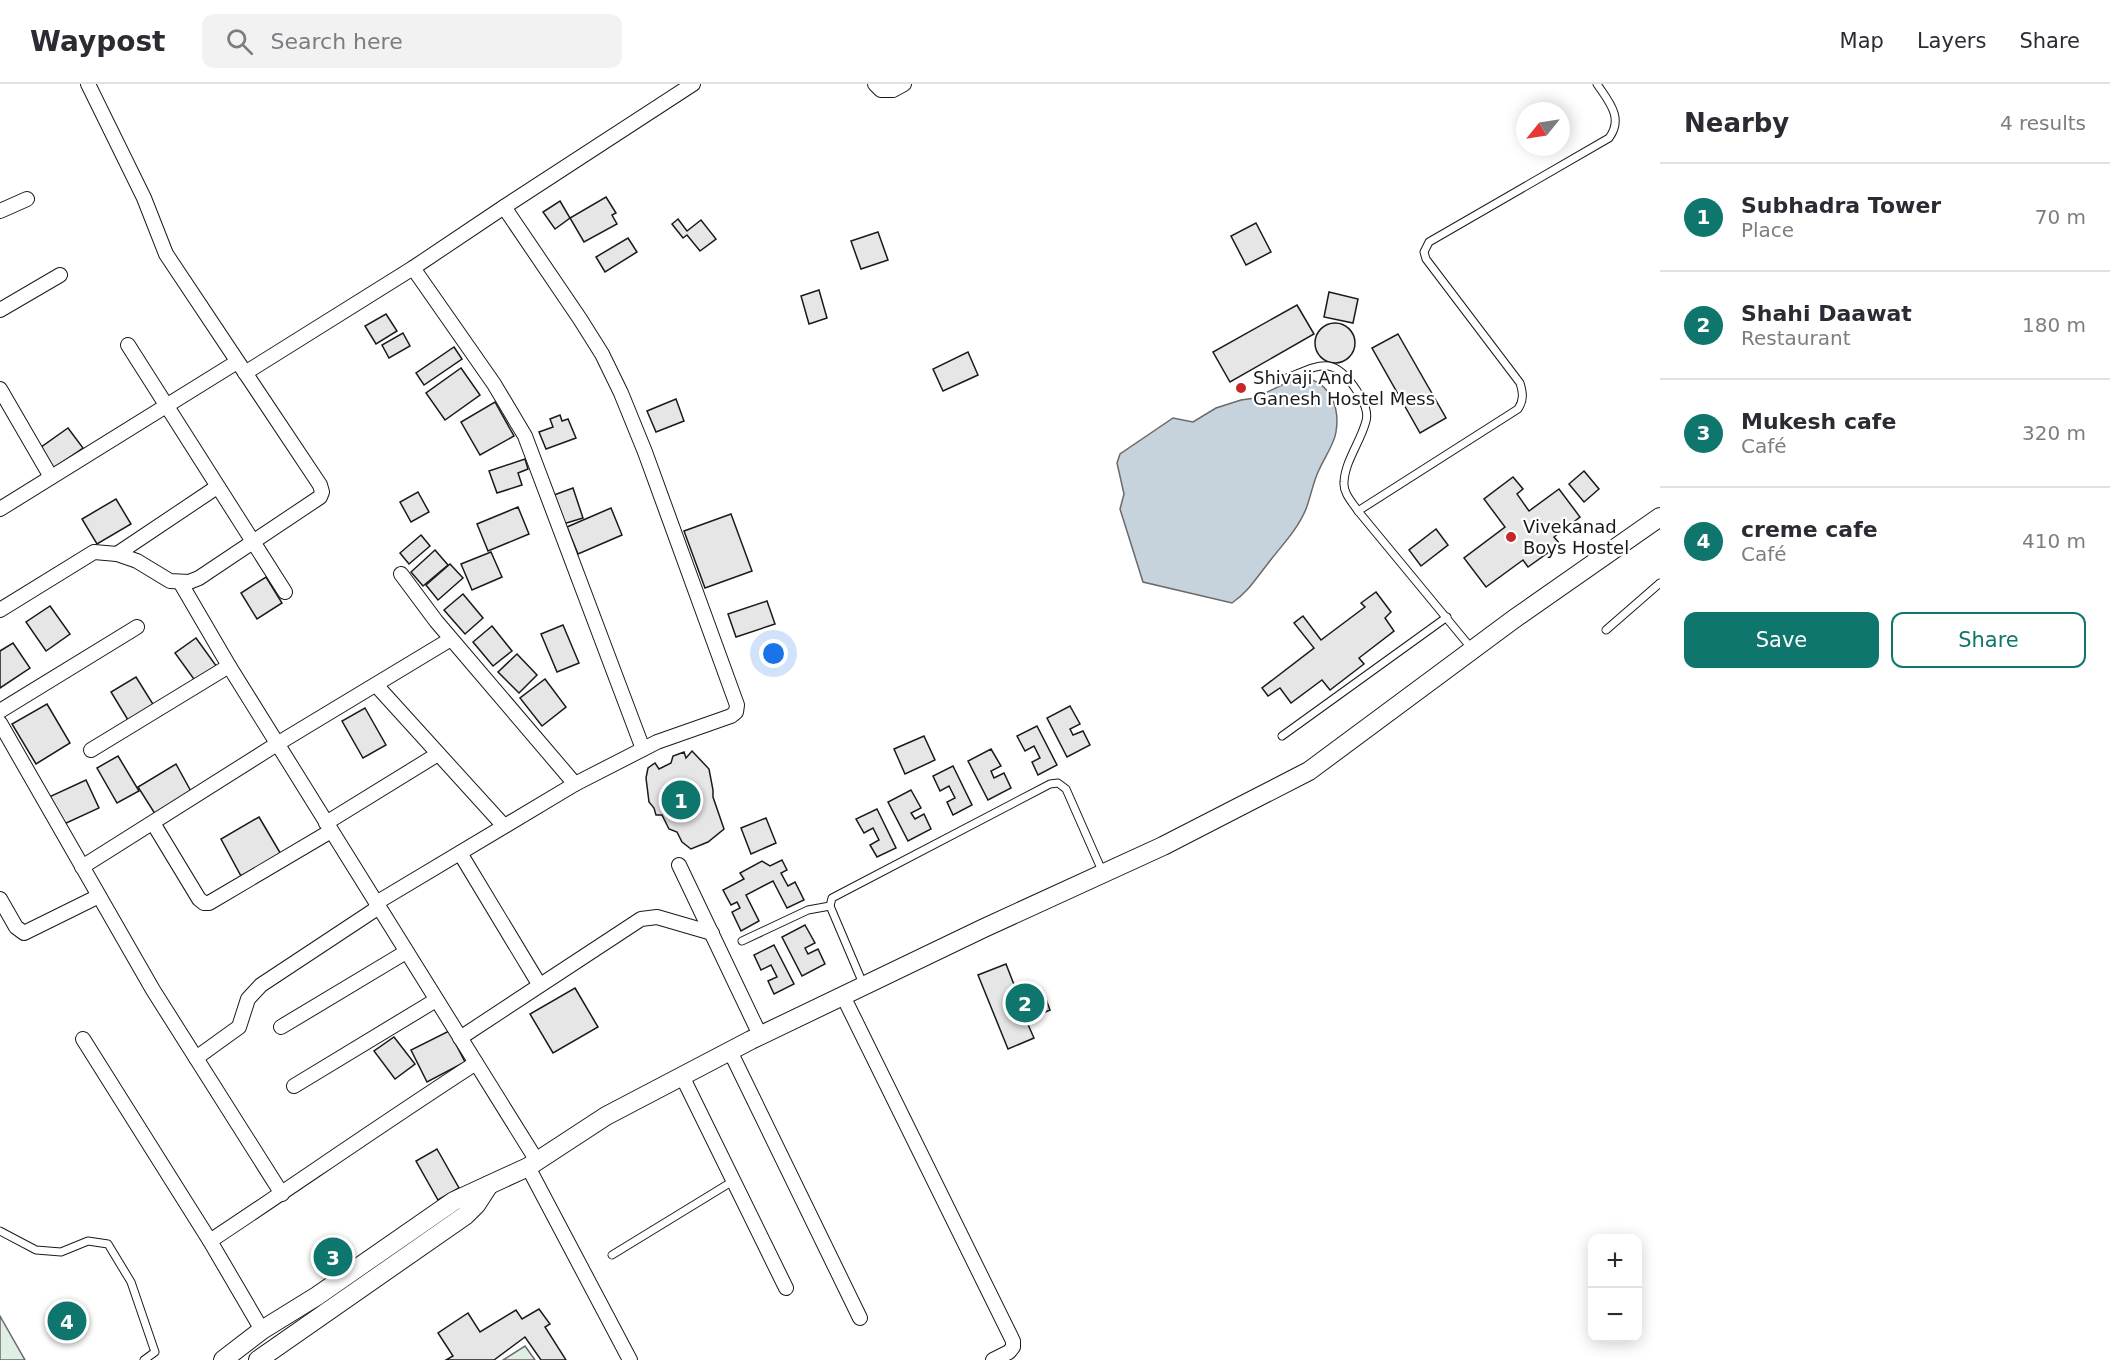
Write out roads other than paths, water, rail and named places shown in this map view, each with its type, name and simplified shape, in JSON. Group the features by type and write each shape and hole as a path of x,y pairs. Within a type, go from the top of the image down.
{"street":[{"path":"0,610 87,554 99,552 117,554 145,564 161,577 189,582 207,574 253,543 320,497 322,492 320,485 166,254 144,198 87,84"},
{"path":"0,509 166,406 241,368 413,268 693,84"},
{"path":"875,84 881,90 892,90 904,84"},
{"path":"0,211 27,199"},
{"path":"196,1058 239,1027 248,999 261,985 377,905 576,784 643,748 676,734 731,716 735,712 737,705 645,452 621,393 602,354 504,207"},
{"path":"413,268 494,384 525,436 643,748"},
{"path":"0,310 60,275"},
{"path":"128,345 285,592"},
{"path":"0,388 51,477"},
{"path":"117,554 217,487"},
{"path":"223,1360 262,1330 317,1296 454,1201 532,1164 606,1116 760,1035 1163,846 1309,771 1472,650 1660,517"},
{"path":"400,574 451,639 576,784"},
{"path":"180,582 229,666 476,1063 532,1164 630,1360"},
{"path":"0,711 137,627"},
{"path":"82,867 277,744 451,639"},
{"path":"91,750 229,666"},
{"path":"376,685 504,826"},
{"path":"0,723 153,990 282,1194"},
{"path":"153,823 199,899 204,903 209,903 438,754"},
{"path":"460,853 539,984"},
{"path":"679,865 760,1035"},
{"path":"0,899 16,927 24,933 99,896"},
{"path":"460,1038 641,919 657,917 712,933"},
{"path":"281,1027 406,952"},
{"path":"843,996 1013,1341 1013,1347 1009,1352 993,1360"},
{"path":"294,1086 436,1000"},
{"path":"83,1039 210,1240 262,1330"},
{"path":"730,1051 860,1318"},
{"path":"210,1240 282,1194 375,1128 476,1063"},
{"path":"682,1076 786,1288"},
{"path":"258,1360 466,1215 476,1205 489,1185"}],"lane":[{"path":"1358,511 1518,409 1522,403 1523,393 1520,383 1426,259 1424,252 1429,242 1609,138 1616,123 1616,115 1597,84"},
{"path":"1287,378 1317,365 1340,370 1346,375 1363,402 1367,419 1344,480 1346,494 1472,650"},
{"path":"1606,630 1660,583"},
{"path":"1282,736 1447,617"},
{"path":"864,986 830,906 832,898 1050,784 1058,783 1066,789 1103,873"},
{"path":"742,941 808,910 830,906"},
{"path":"612,1255 734,1181"},
{"path":"0,1231 36,1250 61,1252 88,1241 108,1244 131,1282 154,1352 144,1360"}],"place":[{"name":"Shivaji And Ganesh Hostel Mess","path":"1241,388"},
{"name":"Vivekanad Boys Hostel","path":"1511,537"},
{"name":"Subhadra Tower","path":"681,800"},
{"name":"Shahi Daawat","path":"1025,1003"},
{"name":"Mukesh cafe","path":"333,1257"},
{"name":"creme cafe","path":"67,1321"}]}
